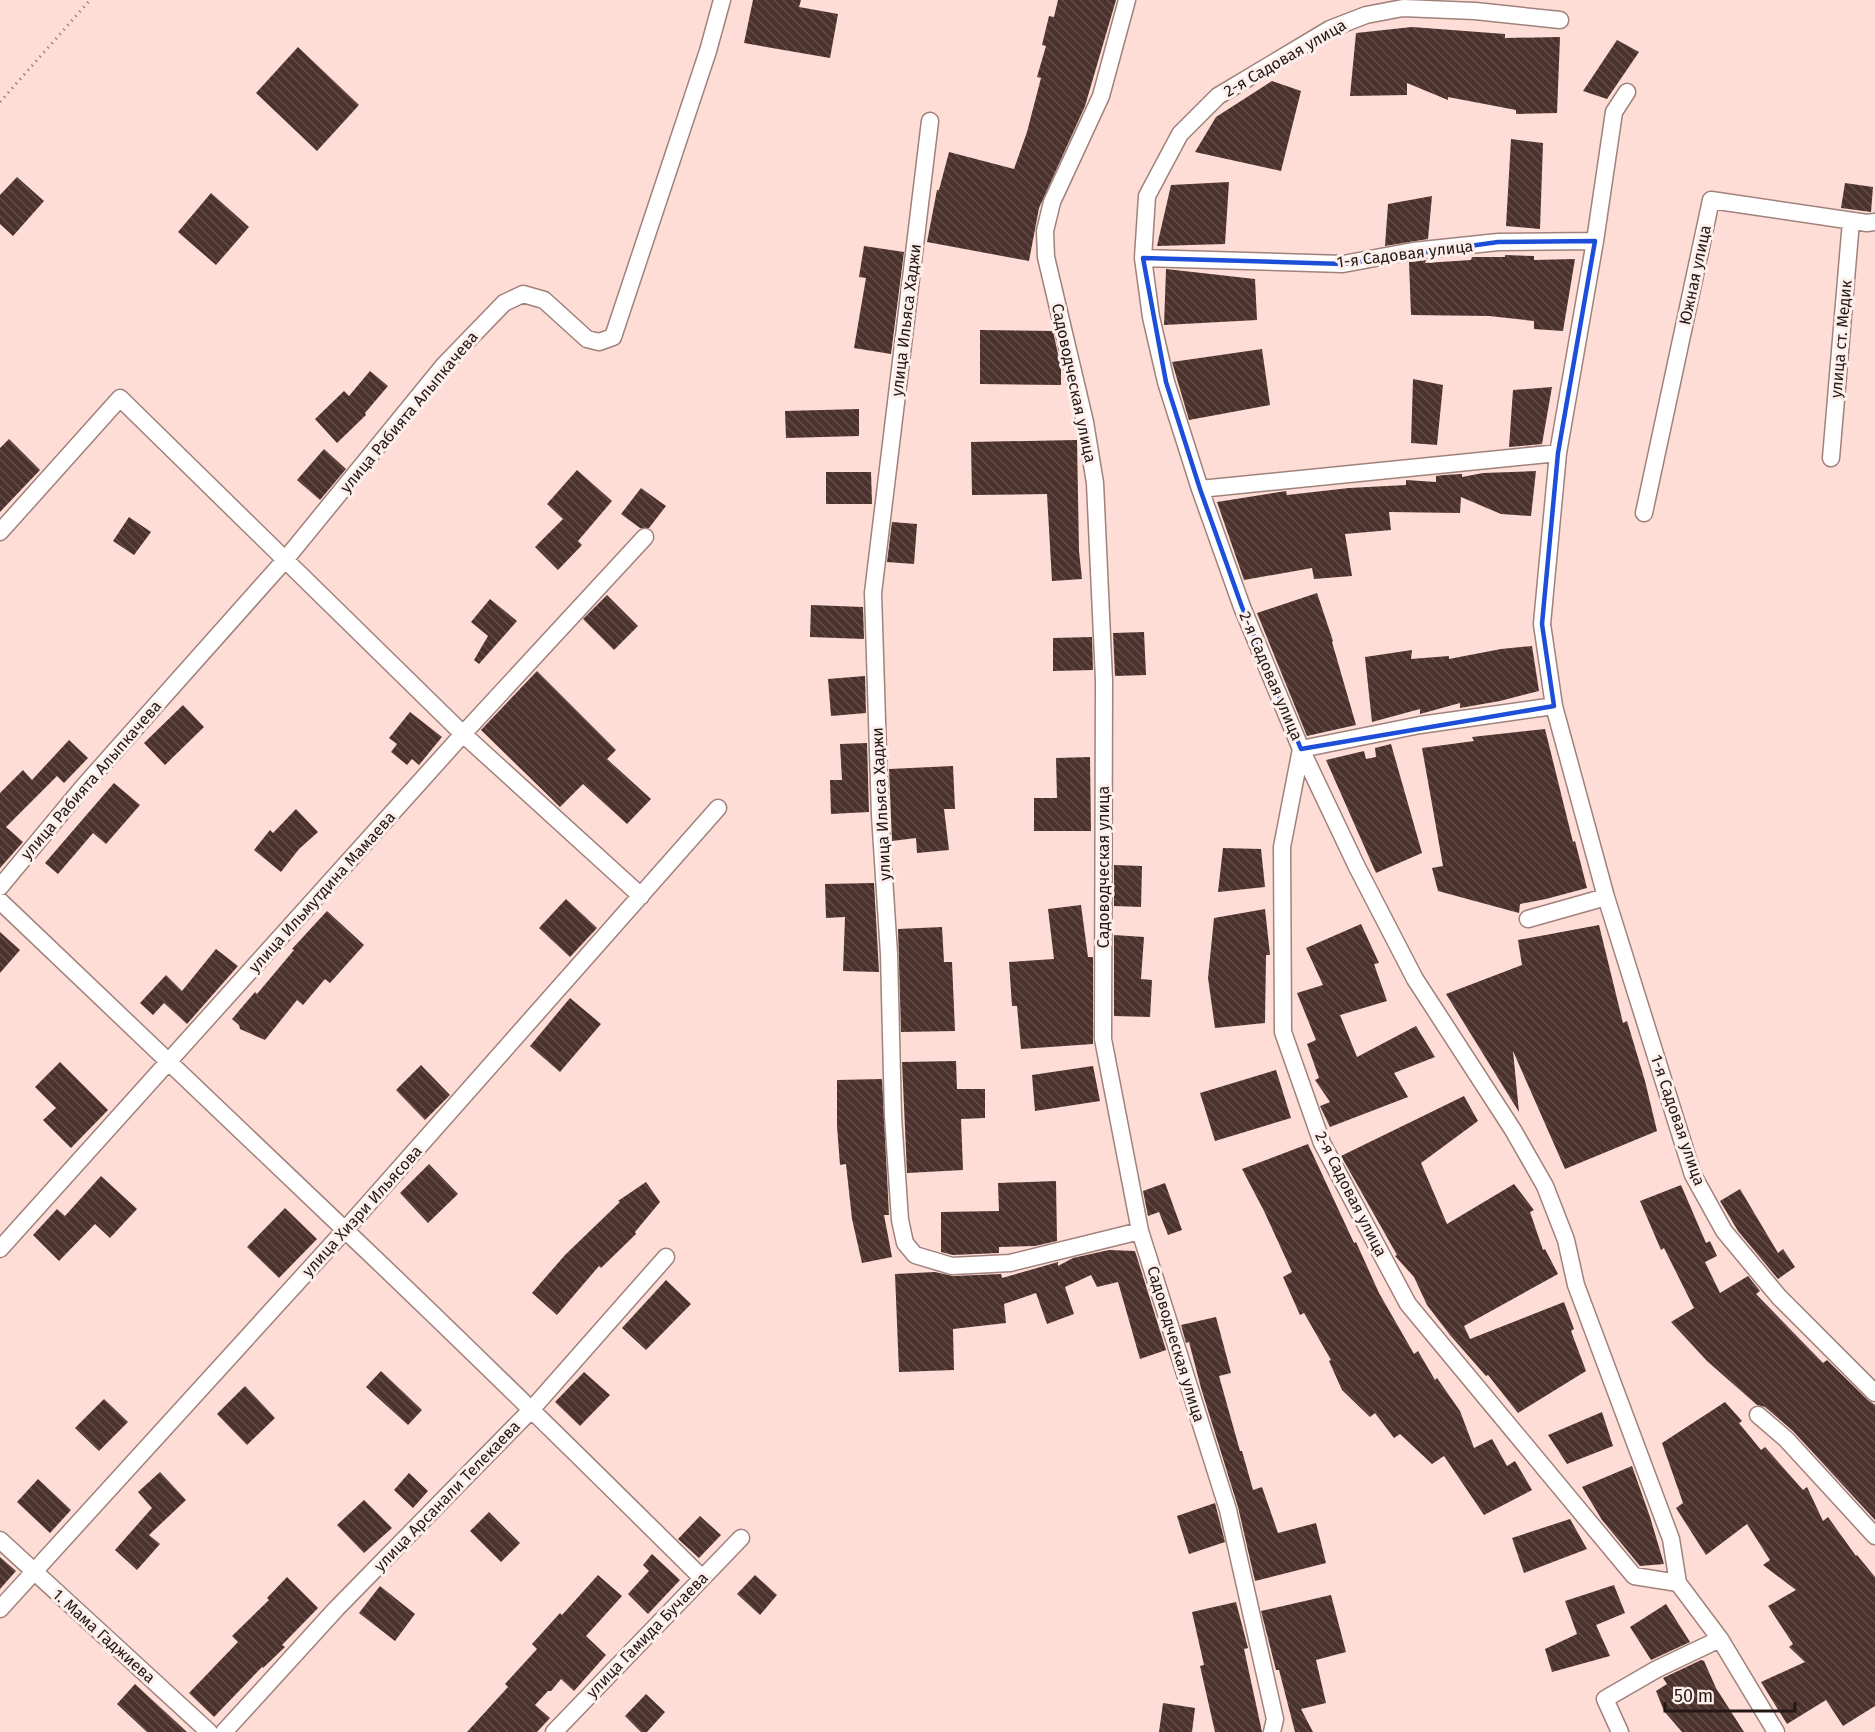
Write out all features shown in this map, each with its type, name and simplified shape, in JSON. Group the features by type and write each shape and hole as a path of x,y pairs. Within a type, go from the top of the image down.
{"street":[{"name":"улица Рабията Алыпкачева","path":"0,886 83,787 285,560 444,365 504,303 523,294 544,300 587,339 599,342 613,337 708,51 722,0"},
{"name":"Садоводческая улица","path":"1127,0 1101,96 1052,202 1045,231 1046,257 1085,422 1095,483 1104,680 1103,1039 1140,1231 1228,1510 1275,1719 1272,1732"},
{"name":"2-я Садовая улица","path":"1560,20 1475,11 1403,8 1366,15 1330,29 1218,96 1180,134 1146,196 1143,258 1151,316 1166,382 1200,489 1242,607 1301,749 1282,847 1283,1032 1322,1143 1408,1304 1634,1576 1678,1582"},
{"name":"1-я Садовая улица","path":"1627,92 1614,112 1595,241 1558,453 1542,624 1554,706 1606,897 1693,1175 1724,1231 1779,1297 1875,1393"},
{"name":"улица Ильяса Хаджи","path":"930,121 873,593 880,815 889,954 893,1116 900,1220 905,1243 915,1255 952,1266 1010,1263 1140,1231"},
{"name":"Южная улица","path":"1644,513 1711,200 1867,224 1875,222"},
{"name":"улица ст. Медик","path":"1831,458 1851,221"},
{"name":"1-я Садовая улица","path":"1143,258 1343,264 1413,251 1498,242 1595,241"},
{"path":"0,532 120,398 463,734 641,896"},
{"path":"1200,489 1558,453"},
{"name":"улица Ильмутдина Мамаева","path":"0,1249 463,734 645,537"},
{"path":"1554,706 1420,725 1301,749 1357,867 1415,979 1513,1130 1545,1186 1566,1240 1576,1285 1671,1539 1678,1582 1720,1639 1776,1732"},
{"name":"улица Хизри Ильясова","path":"0,1609 345,1230 718,808"},
{"path":"1528,919 1606,897"},
{"path":"0,901 168,1064 345,1230 702,1578"},
{"name":"улица Арсанали Телекаева","path":"224,1732 336,1609 531,1410 666,1257"},
{"path":"1758,1415 1786,1439 1875,1536"},
{"name":"улица Гамида Бучаева","path":"554,1732 741,1538"},
{"name":"1. Мама Гаджиева","path":"0,1540 209,1732"},
{"path":"1620,1732 1605,1699 1657,1669 1720,1639"}],"path":[{"path":"0,102 90,0"}],"highlighted area":[{"path":"1595,241 1558,453 1542,624 1554,706 1301,749 1242,607 1200,489 1166,382 1143,258 1343,264 1498,242"}],"building":[{"path":"753,0 801,0 799,7 838,14 830,58 744,43"},
{"path":"1058,0 1116,0 1085,106 1039,208 1029,261 927,242 937,190 939,190 949,152 1014,169 1027,132 1041,78 1037,77 1046,46 1042,45 1049,16 1054,17"},
{"path":"1412,27 1505,34 1505,38 1560,37 1557,113 1516,114 1516,110 1448,97 1448,100 1407,83 1407,95 1350,96 1356,33"},
{"path":"1617,40 1639,52 1607,99 1583,91"},
{"path":"298,47 359,105 317,151 256,93"},
{"path":"1272,81 1301,91 1281,171 1195,152 1216,117"},
{"path":"1511,139 1543,143 1540,229 1506,226"},
{"path":"17,177 44,201 13,236 0,224 0,195"},
{"path":"1229,182 1225,244 1157,246 1171,185"},
{"path":"1845,183 1873,187 1871,212 1841,208"},
{"path":"211,193 249,227 216,265 178,232"},
{"path":"1432,196 1428,239 1385,246 1388,204"},
{"path":"864,246 904,252 891,354 854,348 866,278 859,277"},
{"path":"1505,255 1534,256 1534,260 1575,259 1563,331 1534,329 1534,321 1489,316 1411,315 1409,262 1471,260 1472,257 1505,257"},
{"path":"1166,269 1255,279 1257,320 1164,325"},
{"path":"980,330 1053,331 1061,368 1061,385 980,384"},
{"path":"1262,349 1270,405 1189,420 1172,362"},
{"path":"370,371 388,386 365,413 366,415 337,443 315,419 344,391 349,396"},
{"path":"1413,379 1443,385 1437,445 1411,443"},
{"path":"1552,387 1542,444 1509,447 1513,390"},
{"path":"859,409 859,436 786,438 785,411"},
{"path":"9,439 40,470 0,512 0,448"},
{"path":"1077,440 1079,551 1082,579 1052,581 1047,494 972,495 971,442"},
{"path":"324,449 346,469 320,500 297,480"},
{"path":"577,470 612,501 578,541 582,545 558,570 535,547 563,519 547,504"},
{"path":"1536,471 1531,516 1501,514 1461,497 1460,513 1389,512 1391,530 1345,534 1352,576 1314,579 1312,568 1244,580 1217,502 1286,491 1287,495 1406,485 1406,480 1436,482 1436,476 1444,475 1462,474 1462,477 1483,473"},
{"path":"826,472 871,472 872,504 826,504"},
{"path":"641,488 666,506 649,528 640,528 621,514"},
{"path":"129,517 151,532 134,555 113,541"},
{"path":"892,522 917,524 914,564 887,562"},
{"path":"1317,593 1356,725 1307,736 1257,613"},
{"path":"607,595 638,626 614,650 583,619"},
{"path":"490,599 517,621 479,664 474,660 488,636 471,622"},
{"path":"811,605 863,607 864,639 810,637"},
{"path":"1144,632 1146,675 1115,676 1113,633"},
{"path":"1092,637 1093,670 1053,671 1053,638"},
{"path":"1532,646 1539,691 1460,708 1460,703 1420,714 1420,709 1372,722 1365,657 1412,650 1411,659 1449,656 1449,659 1501,649"},
{"path":"537,671 616,750 607,759 651,799 627,824 583,784 560,807 481,730"},
{"path":"865,676 866,713 831,716 828,679"},
{"path":"183,705 204,727 165,765 144,743"},
{"path":"410,712 442,737 419,765 412,759 407,765 391,752 397,744 389,738"},
{"path":"1545,729 1587,888 1520,904 1519,913 1438,891 1432,868 1443,866 1422,748 1474,741 1472,737"},
{"path":"69,740 88,758 64,783 57,776 6,827 23,842 0,868 0,793 23,770 32,780"},
{"path":"867,743 869,812 831,814 830,780 842,780 840,744"},
{"path":"1391,744 1422,853 1376,873 1326,760 1364,751 1366,759 1376,757 1375,748"},
{"path":"1090,757 1091,831 1034,831 1034,798 1057,798 1056,758"},
{"path":"953,766 955,809 944,809 949,850 917,853 916,838 892,841 889,769"},
{"path":"114,783 140,805 106,844 93,833 58,874 45,863"},
{"path":"296,809 318,832 299,849 281,872 254,850 270,830 273,833"},
{"path":"1223,848 1261,849 1265,887 1218,892"},
{"path":"1114,865 1142,866 1141,907 1114,906"},
{"path":"874,883 879,972 843,971 845,917 826,918 825,884"},
{"path":"566,899 597,928 570,957 539,928"},
{"path":"1081,905 1088,957 1093,957 1093,1044 1021,1049 1017,1006 1012,1006 1009,962 1054,959 1048,909"},
{"path":"1265,909 1270,955 1266,955 1265,1023 1215,1028 1208,978 1214,918"},
{"path":"327,911 364,945 330,983 325,979 303,1005 297,1000 265,1040 240,1029 232,1019 255,992 257,994 294,950 292,949"},
{"path":"1361,924 1379,963 1374,964 1387,1001 1340,1015 1357,1057 1416,1026 1435,1057 1394,1073 1408,1097 1330,1127 1320,1106 1330,1102 1315,1080 1319,1078 1307,1044 1316,1040 1297,993 1323,985 1306,948"},
{"path":"1599,925 1623,1023 1627,1021 1657,1131 1565,1169 1513,1051 1519,1112 1446,994 1522,965 1518,940"},
{"path":"942,927 944,962 952,962 955,1031 901,1032 898,929"},
{"path":"0,932 20,950 0,973"},
{"path":"1114,935 1144,937 1141,979 1152,980 1150,1017 1114,1016"},
{"path":"216,949 238,966 187,1024 164,1003 153,1015 140,1003 166,975 182,991"},
{"path":"570,998 601,1024 560,1072 530,1046"},
{"path":"956,1061 957,1089 985,1089 985,1118 961,1119 963,1170 907,1173 902,1062"},
{"path":"60,1062 108,1110 71,1148 43,1120 56,1108 35,1087"},
{"path":"421,1065 450,1095 425,1120 396,1090"},
{"path":"1093,1066 1100,1101 1035,1111 1032,1075"},
{"path":"1276,1070 1291,1118 1215,1141 1200,1093"},
{"path":"882,1079 889,1215 884,1215 892,1257 862,1263 852,1219 846,1164 840,1165 837,1080"},
{"path":"1464,1096 1478,1121 1421,1163 1447,1224 1514,1184 1534,1210 1530,1212 1543,1250 1545,1249 1558,1274 1464,1326 1470,1339 1564,1302 1574,1329 1571,1331 1586,1371 1518,1413 1427,1305 1414,1277 1395,1256 1397,1255 1341,1156"},
{"path":"1308,1144 1379,1293 1414,1354 1418,1351 1435,1380 1437,1378 1460,1411 1474,1448 1492,1439 1507,1466 1515,1461 1532,1490 1484,1515 1444,1456 1432,1464 1400,1434 1394,1438 1375,1413 1370,1417 1342,1390 1329,1361 1331,1360 1304,1313 1300,1315 1283,1277 1292,1272 1242,1169"},
{"path":"429,1164 458,1194 428,1223 400,1193"},
{"path":"101,1176 137,1209 110,1238 95,1224 59,1261 33,1235 57,1209 65,1216"},
{"path":"1056,1181 1057,1241 1035,1246 999,1247 999,1253 953,1255 941,1252 941,1212 999,1211 998,1183"},
{"path":"646,1182 660,1202 635,1232 636,1234 601,1268 599,1266 557,1315 532,1293 565,1255 620,1202 618,1201"},
{"path":"1165,1183 1182,1230 1168,1235 1159,1212 1148,1216 1143,1191"},
{"path":"1681,1185 1706,1243 1710,1241 1717,1256 1705,1262 1720,1293 1748,1276 1760,1291 1756,1294 1823,1363 1827,1360 1875,1405 1875,1520 1793,1431 1765,1407 1757,1405 1707,1361 1671,1322 1694,1308 1664,1248 1661,1250 1640,1201"},
{"path":"1740,1189 1778,1253 1783,1249 1795,1267 1778,1279 1738,1231 1720,1201"},
{"path":"285,1208 317,1239 279,1278 247,1247"},
{"path":"1109,1250 1135,1251 1166,1350 1140,1359 1118,1282 1097,1287 1091,1275 1065,1287 1074,1314 1047,1324 1036,1293 1004,1304 1006,1323 953,1329 954,1370 899,1372 895,1274 935,1272 953,1276 1001,1274 1002,1278 1058,1262 1058,1266 1073,1258"},
{"path":"666,1280 691,1304 646,1350 622,1328"},
{"path":"1216,1317 1231,1373 1219,1376 1253,1490 1262,1487 1278,1533 1316,1523 1326,1563 1255,1581 1238,1507 1189,1342 1186,1343 1181,1325"},
{"path":"381,1371 422,1410 408,1425 366,1387"},
{"path":"584,1372 610,1395 580,1426 555,1402"},
{"path":"245,1386 275,1418 247,1445 217,1414"},
{"path":"104,1399 128,1422 99,1451 75,1428"},
{"path":"1725,1402 1742,1421 1739,1423 1761,1450 1765,1447 1803,1490 1807,1487 1823,1521 1828,1517 1856,1556 1875,1577 1875,1706 1843,1726 1826,1700 1787,1724 1761,1682 1805,1662 1789,1647 1793,1644 1768,1606 1796,1590 1763,1565 1770,1560 1747,1524 1706,1555 1676,1508 1683,1503 1662,1443"},
{"path":"1602,1412 1613,1446 1567,1464 1548,1435"},
{"path":"1632,1466 1664,1564 1640,1566 1602,1520 1582,1487"},
{"path":"160,1472 186,1500 149,1535 160,1544 137,1570 115,1550 152,1508 138,1492"},
{"path":"409,1473 428,1491 413,1508 394,1490"},
{"path":"38,1479 71,1510 50,1533 17,1502"},
{"path":"364,1500 392,1528 364,1553 337,1525"},
{"path":"1215,1503 1225,1542 1189,1554 1177,1516"},
{"path":"489,1512 520,1543 501,1562 470,1531"},
{"path":"700,1516 721,1535 699,1558 678,1539"},
{"path":"1570,1519 1587,1549 1524,1573 1512,1538"},
{"path":"652,1554 680,1580 648,1614 628,1594 649,1571 643,1565"},
{"path":"0,1557 16,1571 0,1589"},
{"path":"598,1575 622,1596 586,1636 606,1655 574,1691 561,1679 535,1705 550,1718 537,1732 467,1732 508,1687 505,1684 537,1649 532,1644"},
{"path":"755,1575 777,1595 760,1615 737,1594"},
{"path":"287,1577 318,1608 282,1645 285,1647 262,1667 214,1717 189,1693 238,1642 232,1636 269,1600 267,1598"},
{"path":"1614,1585 1625,1613 1596,1625 1610,1656 1552,1672 1545,1649 1577,1634 1565,1601"},
{"path":"380,1586 415,1614 395,1641 359,1613"},
{"path":"1331,1595 1346,1652 1316,1660 1326,1703 1301,1709 1313,1732 1295,1732 1261,1611"},
{"path":"1236,1602 1248,1648 1244,1649 1262,1732 1215,1732 1200,1666 1204,1665 1192,1612"},
{"path":"1666,1604 1690,1642 1651,1660 1630,1627"},
{"path":"1701,1660 1704,1661 1716,1688 1744,1732 1682,1732 1664,1711 1656,1691 1667,1684 1663,1678"},
{"path":"135,1684 187,1732 147,1732 117,1704"},
{"path":"646,1694 665,1712 647,1732 641,1732 625,1716"},
{"path":"1163,1703 1195,1708 1192,1732 1159,1732"}]}
